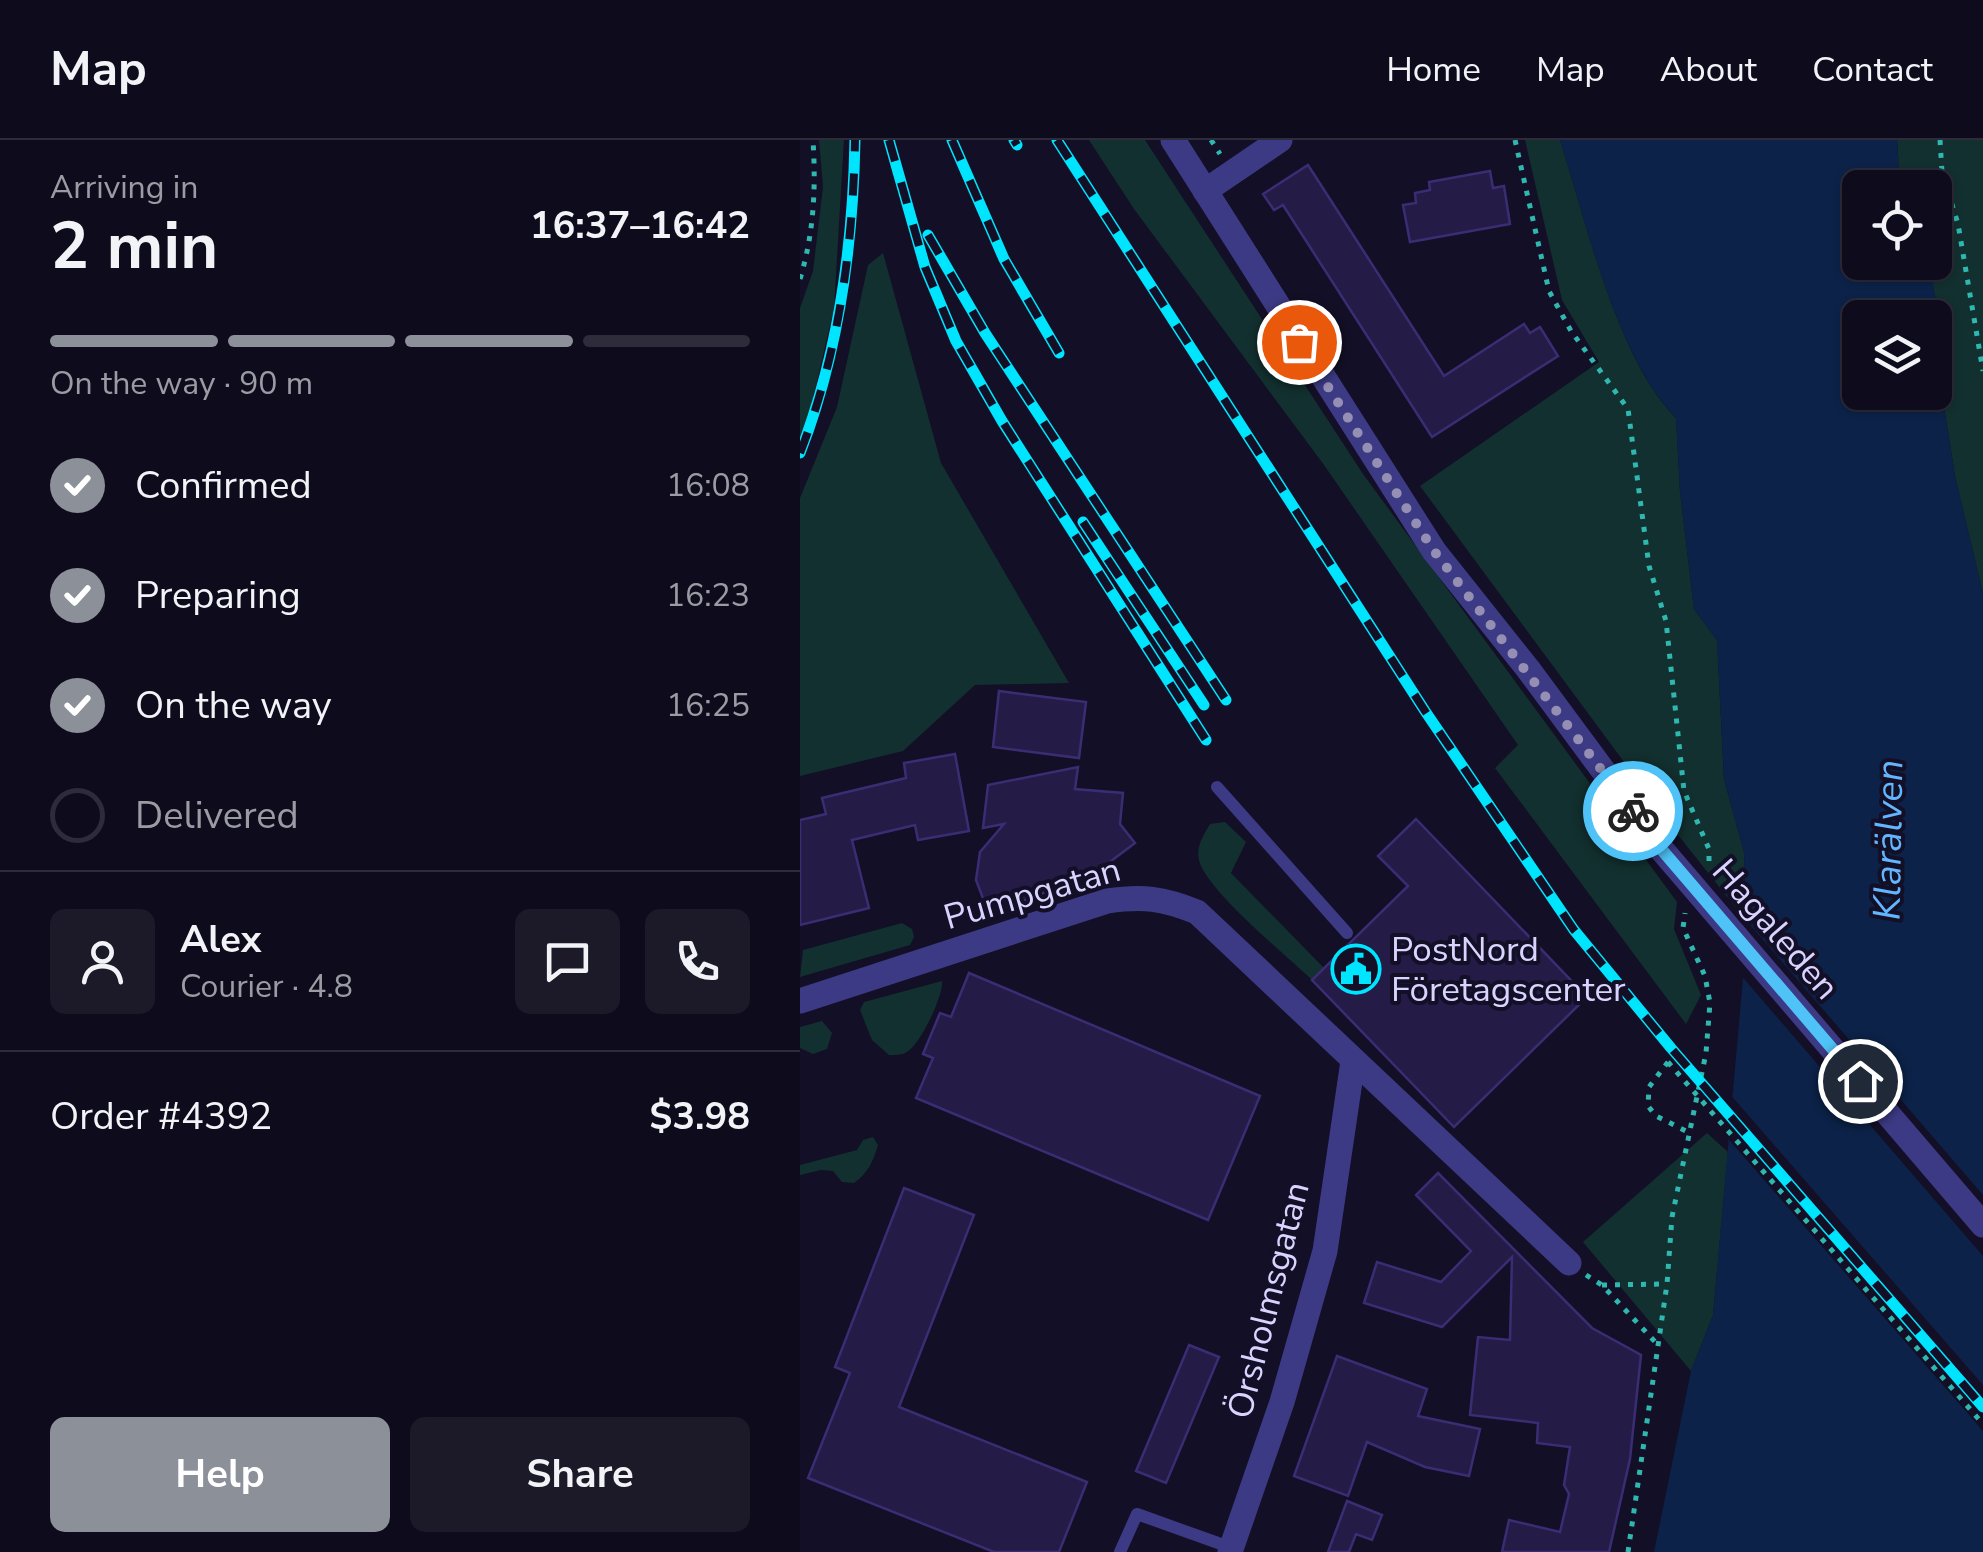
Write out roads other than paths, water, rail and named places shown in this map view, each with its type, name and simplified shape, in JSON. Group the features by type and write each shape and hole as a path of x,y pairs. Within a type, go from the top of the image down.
{"street":[{"name":"Hagaleden","path":"1173,140 1211,187 1528,670 1662,850 1983,1225"},
{"name":"Hagaleden","path":"1190,140 1211,187"},
{"path":"1211,187 1280,140"},
{"name":"Pumpgatan","path":"800,1001 1107,901 1136,897 1166,900 1196,912 1569,1263"},
{"name":"Örsholmsgatan","path":"1231,1550 1282,1402 1325,1251 1353,1061"}],"lane":[{"path":"1217,786 1347,933"},
{"path":"1120,1552 1138,1514 1231,1550"}],"water":[{"name":"Klarälven","path":"1560,140 1897,140 1899,170 1842,170 1842,280 1932,280 1936,300 1842,300 1842,410 1945,410 1955,476 1983,594 1983,1552 1654,1552 1691,1371 1713,1315 1745,956 1744,852 1724,779 1717,640 1694,609 1676,418 1637,361 1593,248"}],"railway":[{"path":"800,453 825,377 841,299 851,220 855,140"},
{"path":"889,140 925,267 956,341 1002,421 1206,740"},
{"path":"952,140 1004,259 1059,353"},
{"path":"1014,140 1017,145"},
{"path":"1057,140 1425,711 1574,930 1671,1048 1983,1407"},
{"path":"928,235 985,333 1226,700"},
{"path":"1083,522 1204,705"}],"place":[{"name":"PostNord Företagscenter","path":"1356,969"}]}
